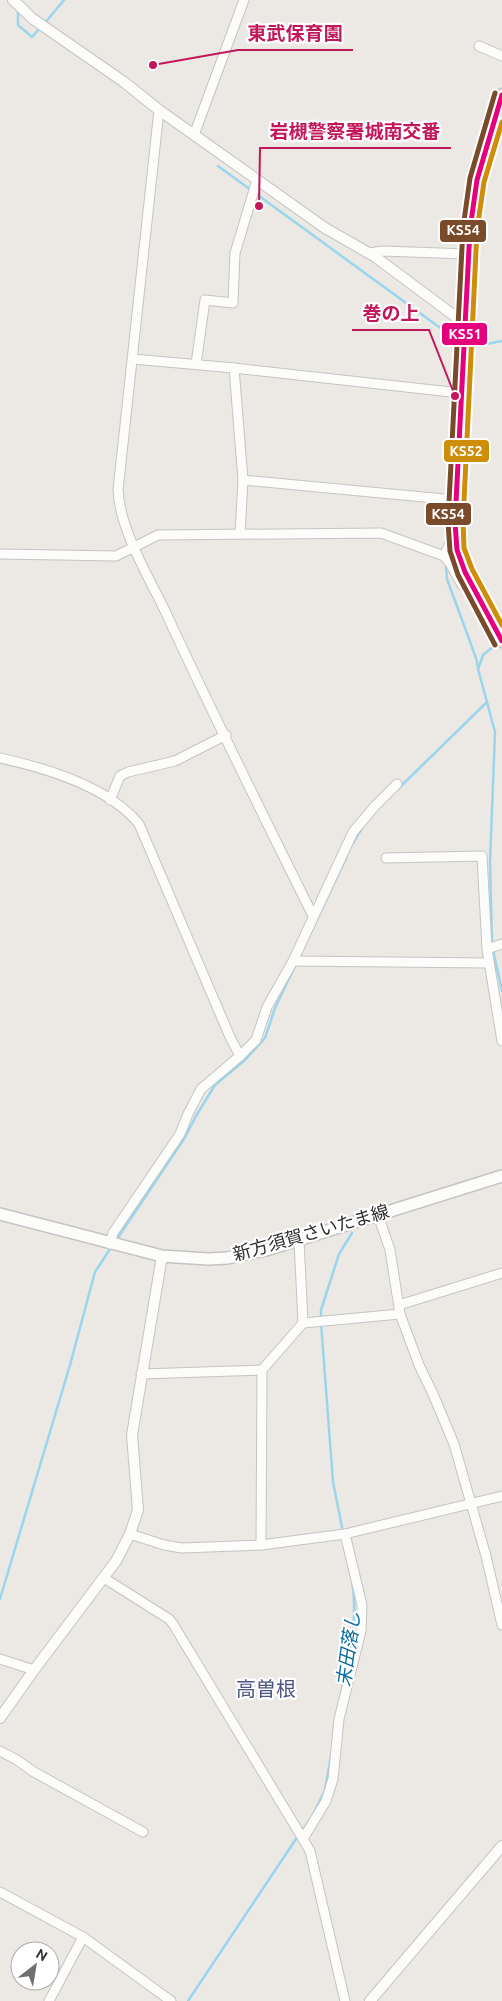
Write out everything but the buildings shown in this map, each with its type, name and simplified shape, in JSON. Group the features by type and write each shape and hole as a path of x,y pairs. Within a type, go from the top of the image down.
{"main road":[{"path":"502,95 477,180 468,254 455,500 456,538 461,561 472,587 502,641"},
{"name":"新方須賀さいたま線","path":"0,1214 162,1256 182,1259 226,1258 299,1240 502,1176"}],"street":[{"path":"13,0 32,19 124,82 159,110 325,228 368,253 464,323"},
{"path":"194,135 244,0"},
{"path":"479,46 502,56"},
{"path":"159,110 118,490 119,503 135,547 193,672 226,735 313,916"},
{"path":"196,364 205,300 233,303 235,253 257,180"},
{"path":"368,253 383,251 468,254"},
{"path":"133,359 196,364 460,393"},
{"path":"234,368 243,480 240,534"},
{"path":"243,480 455,500"},
{"path":"0,554 116,556 158,535 381,533 444,556 462,585 472,587"},
{"path":"444,556 450,543 456,538"},
{"path":"110,800 120,776 128,772 175,761 226,735"},
{"path":"0,758 72,778 129,812 139,824 230,1037 240,1056"},
{"path":"110,1244 113,1233 180,1134 201,1089 256,1040 267,1007 293,961 353,832 397,784"},
{"path":"386,858 482,856 487,949 502,1041"},
{"path":"487,949 502,944"},
{"path":"293,961 489,963"},
{"path":"378,1215 390,1250 400,1310 419,1365 454,1444 471,1502 502,1625"},
{"path":"261,1545 262,1370 289,1342 303,1323 299,1240"},
{"path":"0,1718 104,1578 116,1561 130,1534 138,1510 132,1435 162,1256"},
{"path":"303,1323 400,1310 502,1273"},
{"path":"141,1374 262,1370"},
{"path":"130,1534 164,1545 182,1548 261,1545 345,1534 502,1496"},
{"path":"303,1839 326,1801 333,1780 339,1719 361,1631 362,1605 345,1534"},
{"path":"104,1578 169,1619 173,1624 303,1839 310,1852 345,2001"},
{"path":"0,1659 34,1670"},
{"path":"0,1751 34,1772 143,1832"},
{"path":"370,2001 502,1846"},
{"path":"0,1892 84,1937 171,2001"},
{"path":"50,2001 84,1937"}],"waterway":[{"path":"44,24 64,0"},
{"path":"18,11 18,25 32,37 40,28"},
{"path":"218,166 251,190"},
{"path":"255,193 439,327 453,324 459,330"},
{"path":"468,339 476,346 502,341"},
{"path":"446,567 447,579 478,667"},
{"path":"494,646 483,655 478,669 495,732 490,862 492,945 502,991"},
{"path":"398,789 487,702"},
{"path":"351,846 364,825"},
{"path":"117,1239 184,1139 215,1085 245,1060 265,1038 275,1008 347,856"},
{"name":"末田落し","path":"321,1318 321,1310 339,1254 352,1233"},
{"path":"0,1599 70,1365 95,1272 112,1246"},
{"name":"末田落し","path":"321,1323 333,1482 343,1532"},
{"name":"末田落し","path":"341,1694 353,1624 354,1595 352,1581"},
{"name":"末田落し","path":"313,1815 325,1790 331,1756"},
{"name":"末田落し","path":"302,1831 310,1820"},
{"name":"末田落し","path":"188,2001 298,1836"}],"transit line":[{"name":"KS54","path":"495,93 470,178 463,228 448,522 450,551 458,575 495,645"},
{"name":"KS51","path":"502,95 477,180 470,229 455,522 457,550 465,572 502,641"},
{"name":"KS52","path":"502,122 484,182 477,230 463,522 464,548 472,569 502,625"}],"place":[{"name":"東武保育園","path":"153,65"},
{"name":"岩槻警察署城南交番","path":"259,206"},
{"name":"巻の上","path":"455,396"}],"district":[{"name":"高曽根","path":"266,1689"}]}
